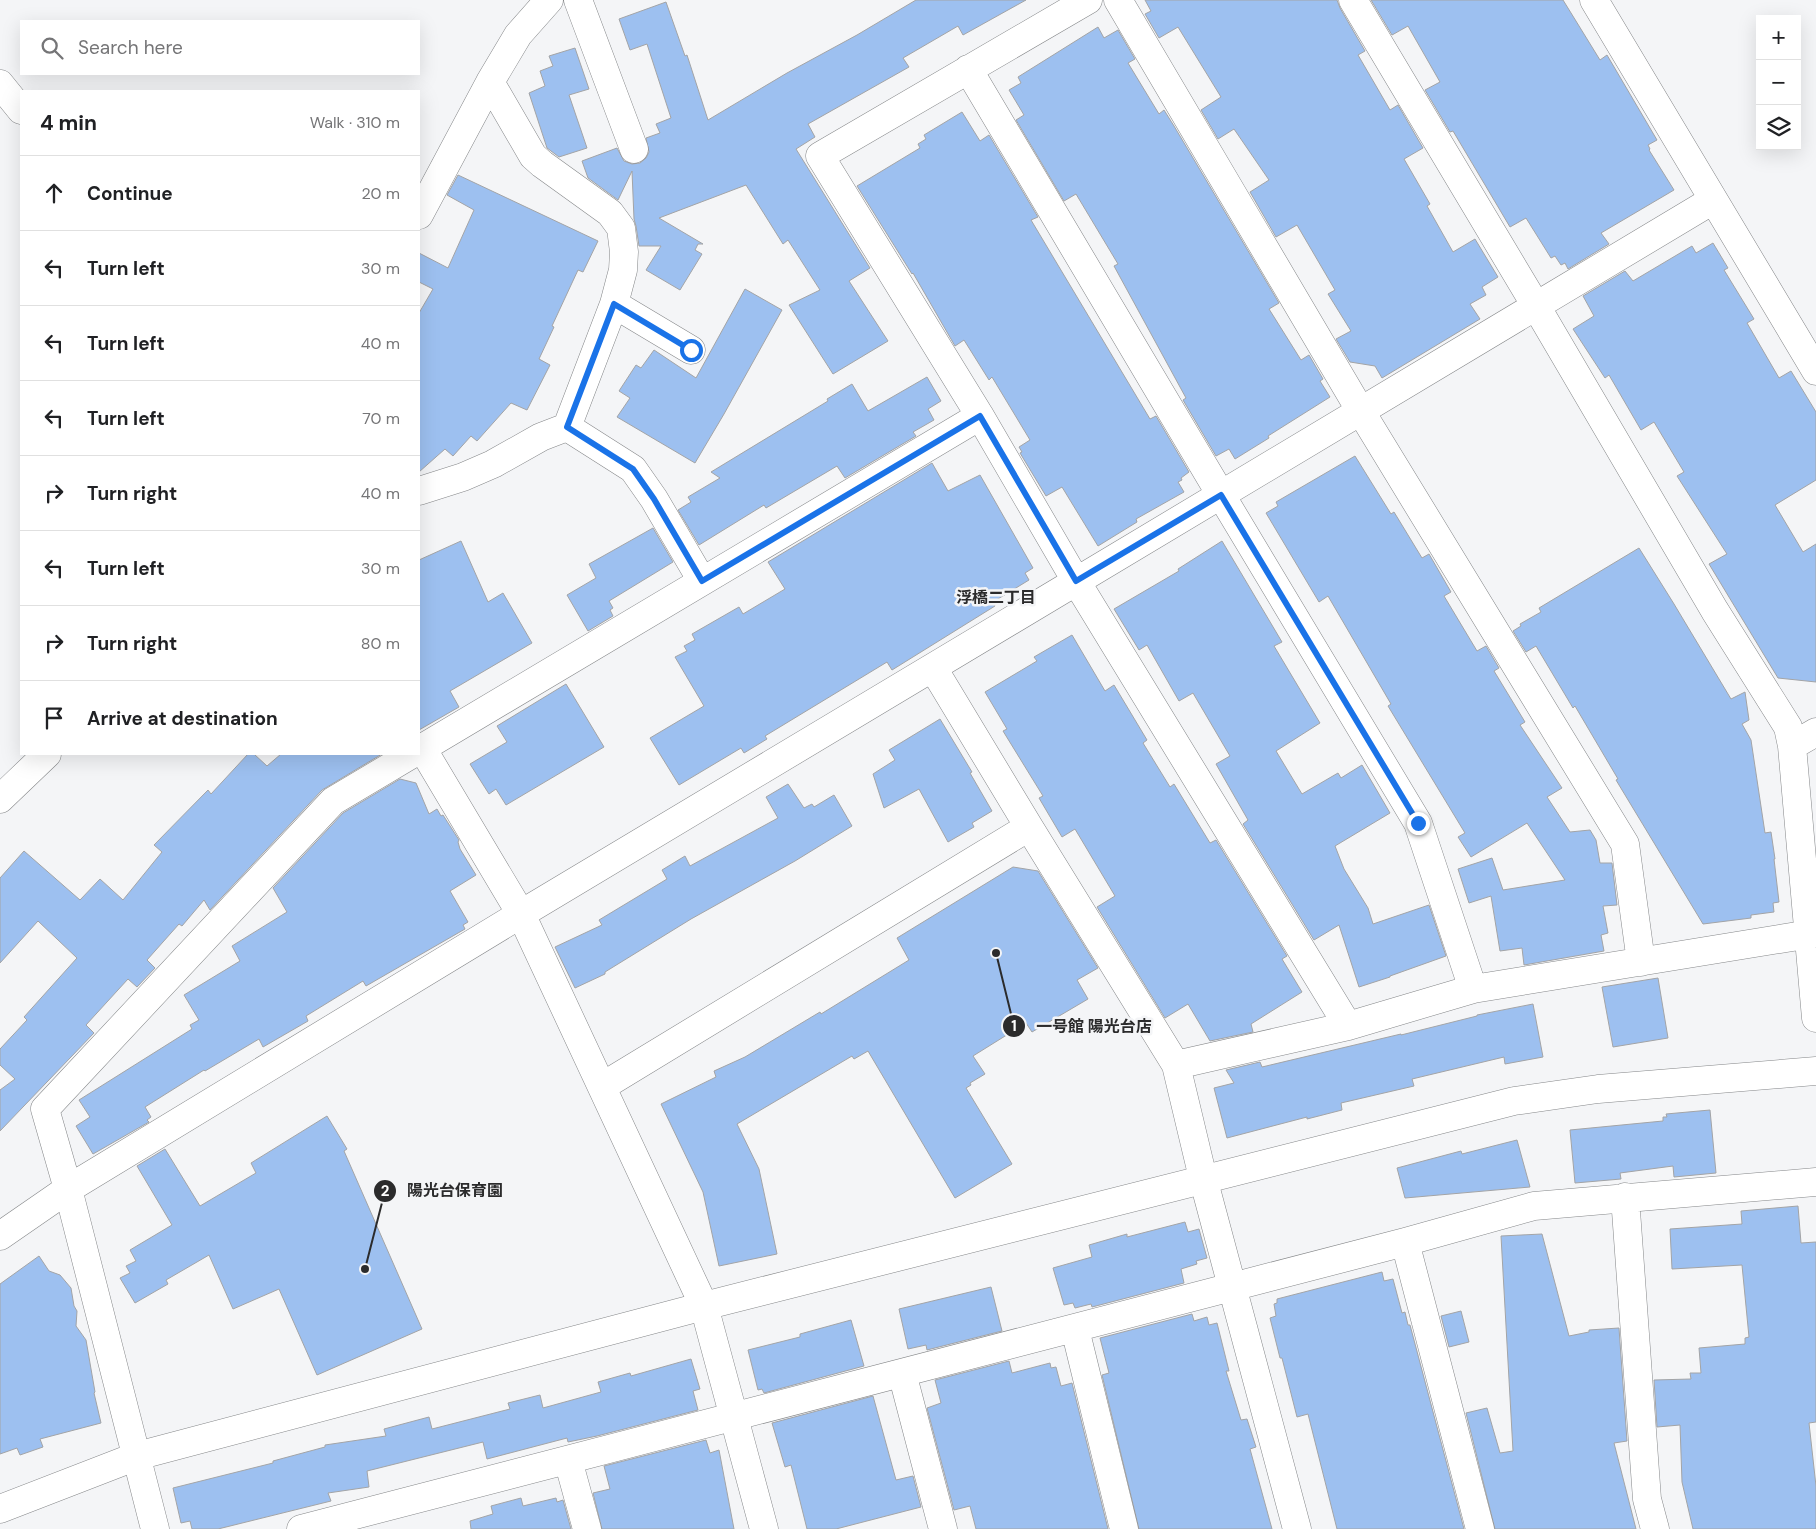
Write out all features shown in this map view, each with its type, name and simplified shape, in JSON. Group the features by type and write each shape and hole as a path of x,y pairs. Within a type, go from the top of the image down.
{"street":[{"path":"420,213 490,82 518,35 549,0"},
{"path":"578,0 634,149"},
{"path":"1088,0 820,156 980,416 1076,581 1348,1026"},
{"path":"1118,0 1360,410 1625,844 1640,962"},
{"path":"1353,0 1715,611 1788,726 1792,746 1812,934 1816,1018"},
{"path":"1594,0 1816,371"},
{"path":"968,70 1418,823 1473,989"},
{"path":"420,491 463,477 492,464 541,437 567,427 614,304 623,270 624,252 621,228 610,213 533,156 490,82"},
{"path":"0,84 20,109"},
{"path":"0,1236 68,1189 521,914 1713,200"},
{"path":"614,304 691,350"},
{"path":"420,749 980,416"},
{"path":"567,427 633,469 654,499 702,581"},
{"path":"933,668 1176,1065 1203,1178 1297,1529"},
{"path":"1792,746 1816,732"},
{"path":"420,753 521,914 603,1086 704,1306 764,1529"},
{"path":"0,799 46,755"},
{"path":"155,1529 46,1110 333,802 410,755"},
{"path":"603,1086 1029,827"},
{"path":"1176,1065 1348,1026 1473,989 1812,934"},
{"path":"0,1509 137,1456 704,1306 1203,1178 1514,1101 1598,1089 1816,1070"},
{"path":"301,1529 384,1518 568,1460 1075,1329 1534,1206 1816,1182"},
{"path":"1625,1197 1647,1499 1655,1529"},
{"path":"1405,1242 1480,1529"},
{"path":"1075,1329 1124,1529"},
{"path":"902,1373 943,1529"},
{"path":"568,1460 587,1529"}],"building":[{"path":"916,0 1026,0 963,35 958,26 903,58 909,67 808,124 815,137 796,149 870,268 849,281 888,341 833,374 789,305 820,290 788,240 783,244 746,185 659,218 703,244 698,244 695,250 702,254 680,290 646,270 661,246 639,246 634,219 632,171 618,200 588,178 582,161 617,148 624,161 632,164 640,163 649,152 646,138 660,133 656,124 671,118 647,44 630,50 619,19 666,2 685,56 687,55 708,120"},
{"path":"1145,0 1337,0 1365,51 1358,55 1390,110 1398,105 1423,148 1404,159 1430,204 1427,206 1453,252 1475,239 1498,277 1482,287 1486,295 1470,304 1480,319 1382,378 1375,366 1350,362 1336,339 1351,331 1328,294 1335,290 1297,225 1276,237 1250,192 1269,180 1234,129 1218,139 1201,110 1221,97 1178,27 1159,38 1145,14 1151,11"},
{"path":"1371,0 1563,0 1600,60 1607,55 1657,140 1648,145 1649,150 1674,190 1601,233 1609,244 1568,269 1565,263 1561,265 1555,256 1551,258 1526,218 1510,227 1453,131 1450,132 1425,90 1440,82 1408,26 1392,35"},
{"path":"1098,27 1104,38 1118,30 1135,59 1128,63 1159,114 1164,110 1279,303 1269,309 1301,360 1309,355 1323,379 1320,381 1330,397 1235,459 1229,449 1216,456 1183,400 1186,398 1114,266 1118,264 1076,194 1064,201 1016,120 1024,115 1009,90 1021,83 1018,77"},
{"path":"575,48 589,89 569,95 587,148 559,157 547,148 529,93 545,86 540,71 553,66 549,56"},
{"path":"962,112 980,141 989,135 1038,217 1031,220 1150,419 1156,416 1189,472 1178,482 1184,492 1136,519 1137,522 1098,546 1062,487 1046,496 1020,453 1022,452 1019,447 1030,440 992,377 989,380 964,340 955,346 913,273 857,186 920,148 918,144 926,139 924,135"},
{"path":"458,175 598,241 583,272 578,270 552,326 554,327 539,359 550,365 527,410 511,403 477,441 471,436 453,456 445,449 420,471 420,311 433,289 420,282 420,254 448,268 474,210 447,195"},
{"path":"1713,243 1728,268 1724,270 1754,319 1747,323 1779,378 1791,371 1816,412 1816,480 1775,505 1803,552 1816,544 1816,682 1778,678 1709,564 1727,554 1677,476 1684,472 1654,422 1641,430 1609,375 1605,378 1573,329 1594,316 1583,296 1625,271 1633,281 1692,246 1696,253"},
{"path":"745,289 782,310 695,463 617,417 630,398 619,391 636,365 641,368 654,350 696,378"},
{"path":"927,377 941,401 928,409 934,420 913,432 916,436 845,478 837,466 766,508 764,505 699,545 678,510 691,502 688,497 720,478 711,472 828,401 827,399 852,384 868,411"},
{"path":"1355,456 1391,514 1394,512 1422,558 1429,554 1451,592 1444,596 1477,651 1486,646 1499,668 1494,671 1525,722 1520,725 1562,788 1547,797 1570,832 1590,830 1596,840 1600,863 1612,863 1617,905 1603,906 1608,933 1601,935 1604,951 1524,965 1522,948 1500,951 1491,896 1469,903 1458,869 1492,858 1503,890 1565,880 1527,823 1471,857 1458,837 1465,833 1388,706 1391,704 1328,596 1319,602 1266,513 1278,506 1276,502"},
{"path":"932,463 948,491 980,475 1033,568 1025,573 1029,580 993,602 995,606 892,670 887,662 765,736 767,739 744,753 741,748 679,785 650,738 704,706 675,657 687,651 684,646 695,640 692,634 739,607 743,614 785,589 768,562"},
{"path":"653,528 673,562 609,601 613,608 610,610 613,616 588,631 567,595 596,578 589,564"},
{"path":"461,541 488,602 503,593 532,643 450,691 459,707 420,729 420,560"},
{"path":"1222,541 1282,642 1274,646 1320,723 1276,751 1302,794 1338,773 1341,778 1362,765 1390,813 1335,846 1344,869 1368,908 1373,924 1429,905 1446,956 1359,987 1339,925 1314,940 1243,824 1248,820 1216,764 1230,756 1193,693 1179,701 1147,645 1139,650 1114,609 1179,571 1178,569"},
{"path":"1639,548 1731,699 1745,692 1749,720 1742,724 1751,740 1765,833 1771,832 1775,859 1779,902 1773,903 1774,912 1751,915 1751,918 1703,924 1616,780 1618,779 1575,706 1573,708 1536,646 1526,652 1513,631 1521,626 1520,624 1541,612 1539,608"},
{"path":"1072,635 1105,691 1114,685 1147,740 1143,743 1170,787 1174,784 1210,843 1216,840 1287,956 1282,959 1302,992 1251,1024 1253,1032 1210,1041 1188,1004 1165,1018 1097,907 1115,896 1075,829 1062,837 1039,798 1043,796 1003,731 1007,729 985,692 1037,661 1034,657"},
{"path":"566,684 604,747 506,805 496,789 489,794 470,764 507,742 497,726"},
{"path":"940,719 972,772 970,773 992,811 972,823 974,827 948,842 919,789 884,808 873,774 895,760 889,750"},
{"path":"247,755 255,755 267,766 280,755 380,755 322,790 210,910 204,900 182,926 179,924 147,960 155,968 137,987 128,979 86,1025 94,1033 0,1131 0,1090 15,1079 0,1065 0,1049 27,1020 24,1017 77,958 38,921 0,963 0,878 24,851 80,900 100,879 123,900 162,852 154,845 208,790 211,794"},
{"path":"400,779 416,783 429,814 437,809 441,816 443,815 459,840 460,849 476,875 450,891 468,922 463,925 465,929 366,986 363,981 306,1016 308,1021 263,1047 259,1039 204,1070 145,1107 151,1117 147,1120 149,1122 93,1154 76,1126 90,1117 79,1100 192,1029 190,1025 199,1020 184,995 240,961 232,946 287,912 273,888 343,813"},
{"path":"788,784 804,808 812,804 814,807 834,795 852,826 795,861 691,919 605,972 605,974 575,988 555,947 602,925 599,920 667,879 662,870 685,856 690,866 778,818 766,797"},
{"path":"1013,867 1038,871 1098,968 1077,980 1088,999 1032,1032 1026,1023 973,1056 985,1074 970,1083 971,1085 966,1088 1012,1164 955,1198 868,1051 854,1059 852,1056 737,1124 759,1169 777,1254 719,1266 703,1192 661,1104 716,1077 714,1071 745,1057 820,1012 821,1014 909,960 897,938"},
{"path":"1658,978 1668,1038 1613,1047 1602,987"},
{"path":"1533,1004 1543,1057 1505,1064 1504,1057 1412,1079 1414,1086 1341,1103 1342,1110 1227,1138 1214,1088 1234,1083 1226,1070 1260,1062 1262,1067 1401,1035 1477,1015"},
{"path":"1710,1110 1716,1173 1674,1177 1673,1166 1620,1173 1621,1179 1575,1183 1570,1130 1663,1121 1663,1117 1667,1117 1666,1114"},
{"path":"327,1116 347,1149 344,1151 422,1329 317,1375 279,1289 233,1309 209,1255 166,1280 168,1284 135,1303 120,1278 130,1273 126,1266 136,1261 130,1250 172,1225 137,1166 165,1149 200,1206 256,1173 251,1163"},
{"path":"1517,1140 1530,1187 1405,1198 1397,1168 1461,1151 1462,1154"},
{"path":"1798,1206 1801,1243 1816,1242 1816,1422 1809,1423 1816,1486 1816,1529 1693,1529 1682,1482 1680,1425 1657,1427 1654,1380 1691,1379 1690,1373 1701,1373 1699,1348 1745,1344 1745,1338 1749,1337 1742,1265 1672,1269 1670,1229 1742,1224 1741,1211"},
{"path":"1185,1222 1188,1232 1199,1229 1207,1258 1196,1261 1197,1264 1181,1269 1184,1283 1092,1307 1091,1304 1075,1308 1073,1303 1064,1305 1053,1268 1092,1257 1089,1245 1127,1234 1127,1237"},
{"path":"1542,1234 1569,1336 1589,1332 1589,1330 1619,1328 1627,1441 1614,1443 1636,1529 1495,1529 1466,1413 1487,1408 1500,1453 1513,1451 1501,1236"},
{"path":"39,1256 49,1271 60,1275 71,1288 74,1306 77,1311 76,1326 86,1340 94,1393 101,1423 40,1439 43,1447 20,1455 17,1448 0,1454 0,1284"},
{"path":"1382,1272 1384,1281 1393,1279 1402,1313 1405,1312 1408,1325 1410,1325 1464,1529 1337,1529 1308,1414 1297,1417 1270,1318 1276,1316 1274,1304 1277,1303 1277,1299"},
{"path":"991,1287 1002,1331 927,1350 926,1345 908,1349 899,1309"},
{"path":"1461,1311 1469,1342 1449,1347 1441,1316"},
{"path":"1192,1314 1194,1321 1207,1317 1209,1325 1217,1323 1229,1371 1226,1371 1241,1420 1247,1419 1256,1447 1250,1449 1272,1529 1139,1529 1102,1375 1109,1373 1100,1338"},
{"path":"851,1320 864,1366 764,1393 762,1389 758,1390 748,1350 800,1337 800,1334"},
{"path":"691,1359 700,1389 693,1391 698,1410 597,1436 568,1442 567,1438 487,1459 483,1442 367,1471 369,1487 328,1493 331,1501 218,1529 192,1529 190,1521 181,1523 173,1488 273,1463 273,1461 325,1447 325,1445 386,1436 384,1429 429,1417 432,1429 510,1409 508,1403 540,1395 543,1408 601,1392 598,1382 630,1373 631,1376"},
{"path":"1009,1361 1012,1373 1050,1363 1051,1368 1056,1367 1061,1386 1072,1383 1108,1529 976,1529 970,1506 954,1510 927,1408 941,1403 935,1380"},
{"path":"873,1396 896,1480 913,1476 921,1507 836,1529 807,1529 791,1465 785,1467 772,1423"},
{"path":"706,1440 710,1453 719,1450 734,1529 602,1529 593,1493 610,1489 604,1466"},
{"path":"521,1498 523,1506 556,1498 557,1502 563,1500 571,1529 471,1529 470,1521 493,1514 491,1506"}],"place":[{"name":"一号館 陽光台店","path":"996,953"},
{"name":"陽光台保育園","path":"365,1269"}],"district":[{"name":"浮橋二丁目","path":"996,597"}],"route":[{"path":"691,350 614,304 567,427 633,469 654,499 702,581 980,416 1076,581 1221,495 1418,823"}]}
